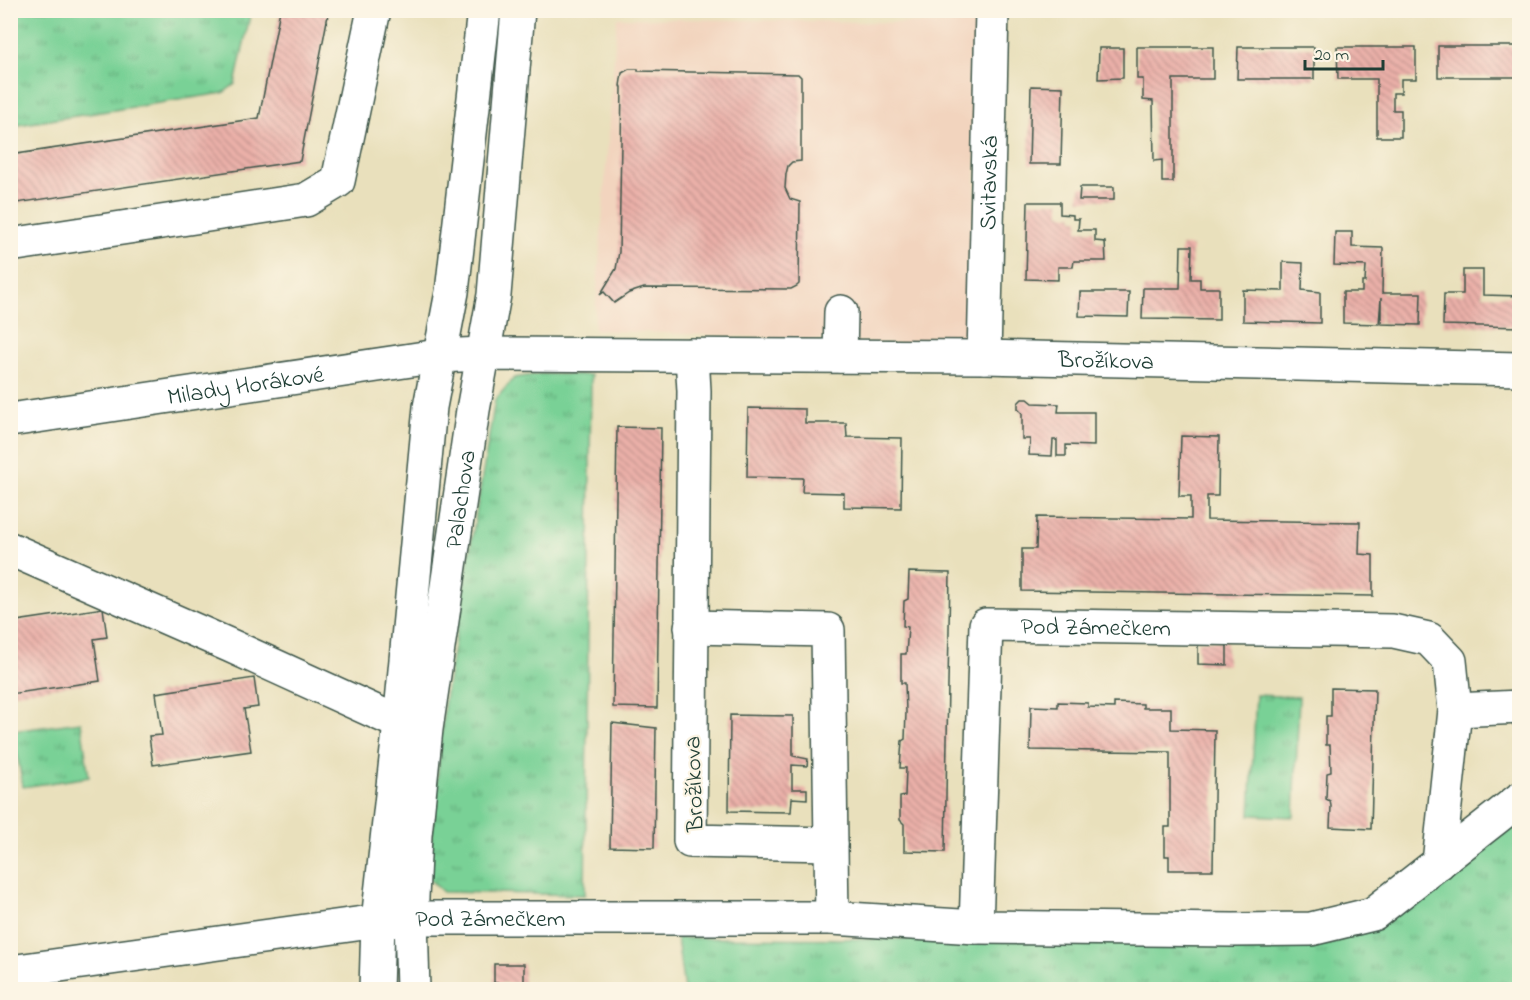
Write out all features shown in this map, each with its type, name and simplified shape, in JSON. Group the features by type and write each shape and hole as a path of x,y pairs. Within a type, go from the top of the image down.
{"street":[{"path":"10,245 306,200 338,181 374,10"},
{"name":"Palachova","path":"376,990 378,921 400,723 430,407 452,292 484,10"},
{"name":"Palachova","path":"413,990 411,918 426,729 494,295 518,10"},
{"name":"Svitavská","path":"984,357 992,10"},
{"path":"840,356 841,312"},
{"name":"Milady Horákové","path":"10,420 438,356 483,354"},
{"name":"Brožíkova","path":"483,354 984,357 1520,369"},
{"name":"Brožíkova","path":"692,355 694,391 690,841 831,844"},
{"path":"10,549 400,723"},
{"name":"Pod Zámečkem","path":"976,927 986,625 1394,631 1430,639 1450,662 1455,710 1439,863"},
{"path":"691,627 828,630 832,918"},
{"path":"1455,710 1520,707"},
{"name":"Pod Zámečkem","path":"10,972 411,918 832,918 976,927 1311,929 1373,914 1520,800"}],"shaded area":[{"path":"617,18 979,24 972,334 957,346 594,330"}],"green space":[{"path":"11,10 251,11 235,84 223,93 11,126"},
{"path":"540,374 591,375 585,895 443,892 428,878 444,706 495,400 514,378"},
{"path":"1256,695 1299,697 1294,817 1250,815"},
{"path":"81,722 89,777 23,787 13,731"},
{"path":"1519,820 1519,989 684,989 677,938 1257,941 1330,944 1388,921"}],"building":[{"path":"280,10 329,10 300,161 10,204 10,155 259,118"},
{"path":"1438,46 1516,46 1516,77 1438,77"},
{"path":"1137,47 1213,47 1213,79 1173,79 1173,182 1162,182 1162,160 1154,161 1153,101 1143,100 1143,79 1137,79"},
{"path":"1238,47 1314,47 1314,79 1237,79"},
{"path":"1337,47 1416,47 1416,79 1401,79 1401,93 1393,93 1393,110 1401,110 1401,137 1377,137 1377,79 1338,79"},
{"path":"1099,48 1123,48 1123,78 1098,79"},
{"path":"629,69 798,74 801,77 801,161 792,162 788,166 785,188 790,199 800,202 799,284 797,286 791,289 644,288 629,293 614,303 604,292 600,295 616,269 619,252 622,87 620,86 622,73"},
{"path":"1031,86 1063,87 1061,164 1029,164"},
{"path":"1080,187 1114,187 1114,200 1079,200"},
{"path":"1028,202 1060,202 1060,214 1073,215 1073,219 1079,219 1078,230 1095,230 1095,241 1105,242 1106,261 1074,261 1073,267 1058,267 1058,280 1026,279"},
{"path":"1335,232 1352,232 1352,247 1383,248 1382,293 1421,293 1420,325 1381,324 1381,298 1379,324 1343,323 1343,292 1362,292 1366,266 1334,265"},
{"path":"1181,246 1192,246 1191,279 1200,279 1200,288 1219,288 1219,320 1142,319 1143,288 1180,288"},
{"path":"1283,262 1303,263 1302,290 1320,292 1320,323 1243,321 1243,290 1283,291"},
{"path":"1463,270 1483,270 1483,295 1520,296 1520,327 1443,325 1444,294 1463,294"},
{"path":"1080,292 1129,292 1128,317 1079,316"},
{"path":"1022,399 1028,399 1033,403 1059,404 1058,412 1094,412 1094,446 1066,445 1066,456 1057,456 1057,440 1053,440 1052,456 1029,455 1030,439 1022,439 1022,413 1018,409 1018,403"},
{"path":"748,408 805,409 805,423 846,423 847,437 902,438 901,508 844,507 844,493 802,492 803,478 747,477"},
{"path":"617,427 661,428 657,708 613,707"},
{"path":"1181,436 1219,437 1218,496 1207,496 1207,520 1360,522 1359,554 1373,555 1373,596 1022,591 1022,549 1036,549 1037,517 1191,519 1191,496 1179,496"},
{"path":"909,572 950,573 945,852 904,851 904,824 900,820 900,797 905,796 906,768 900,768 902,741 905,739 906,712 905,683 901,683 901,654 906,654 908,627 903,626 904,601 908,599"},
{"path":"103,608 107,637 94,639 100,681 10,694 10,622"},
{"path":"1198,641 1227,641 1227,665 1198,664"},
{"path":"254,678 258,707 244,709 251,751 153,765 149,736 162,735 156,693"},
{"path":"1331,688 1375,689 1371,829 1330,827 1331,806 1330,801 1326,799 1327,773 1331,772 1330,745 1326,745 1326,716 1331,716"},
{"path":"1058,702 1088,703 1088,707 1114,708 1114,703 1143,704 1143,708 1171,708 1171,729 1215,730 1213,870 1169,870 1169,856 1165,856 1165,827 1170,827 1170,752 1030,750 1031,706 1058,707"},
{"path":"730,715 793,716 793,756 808,759 807,766 792,765 792,789 807,789 807,799 792,798 791,812 729,811"},
{"path":"612,723 656,728 654,848 610,847"},
{"path":"494,964 524,964 524,983 494,983"}]}
